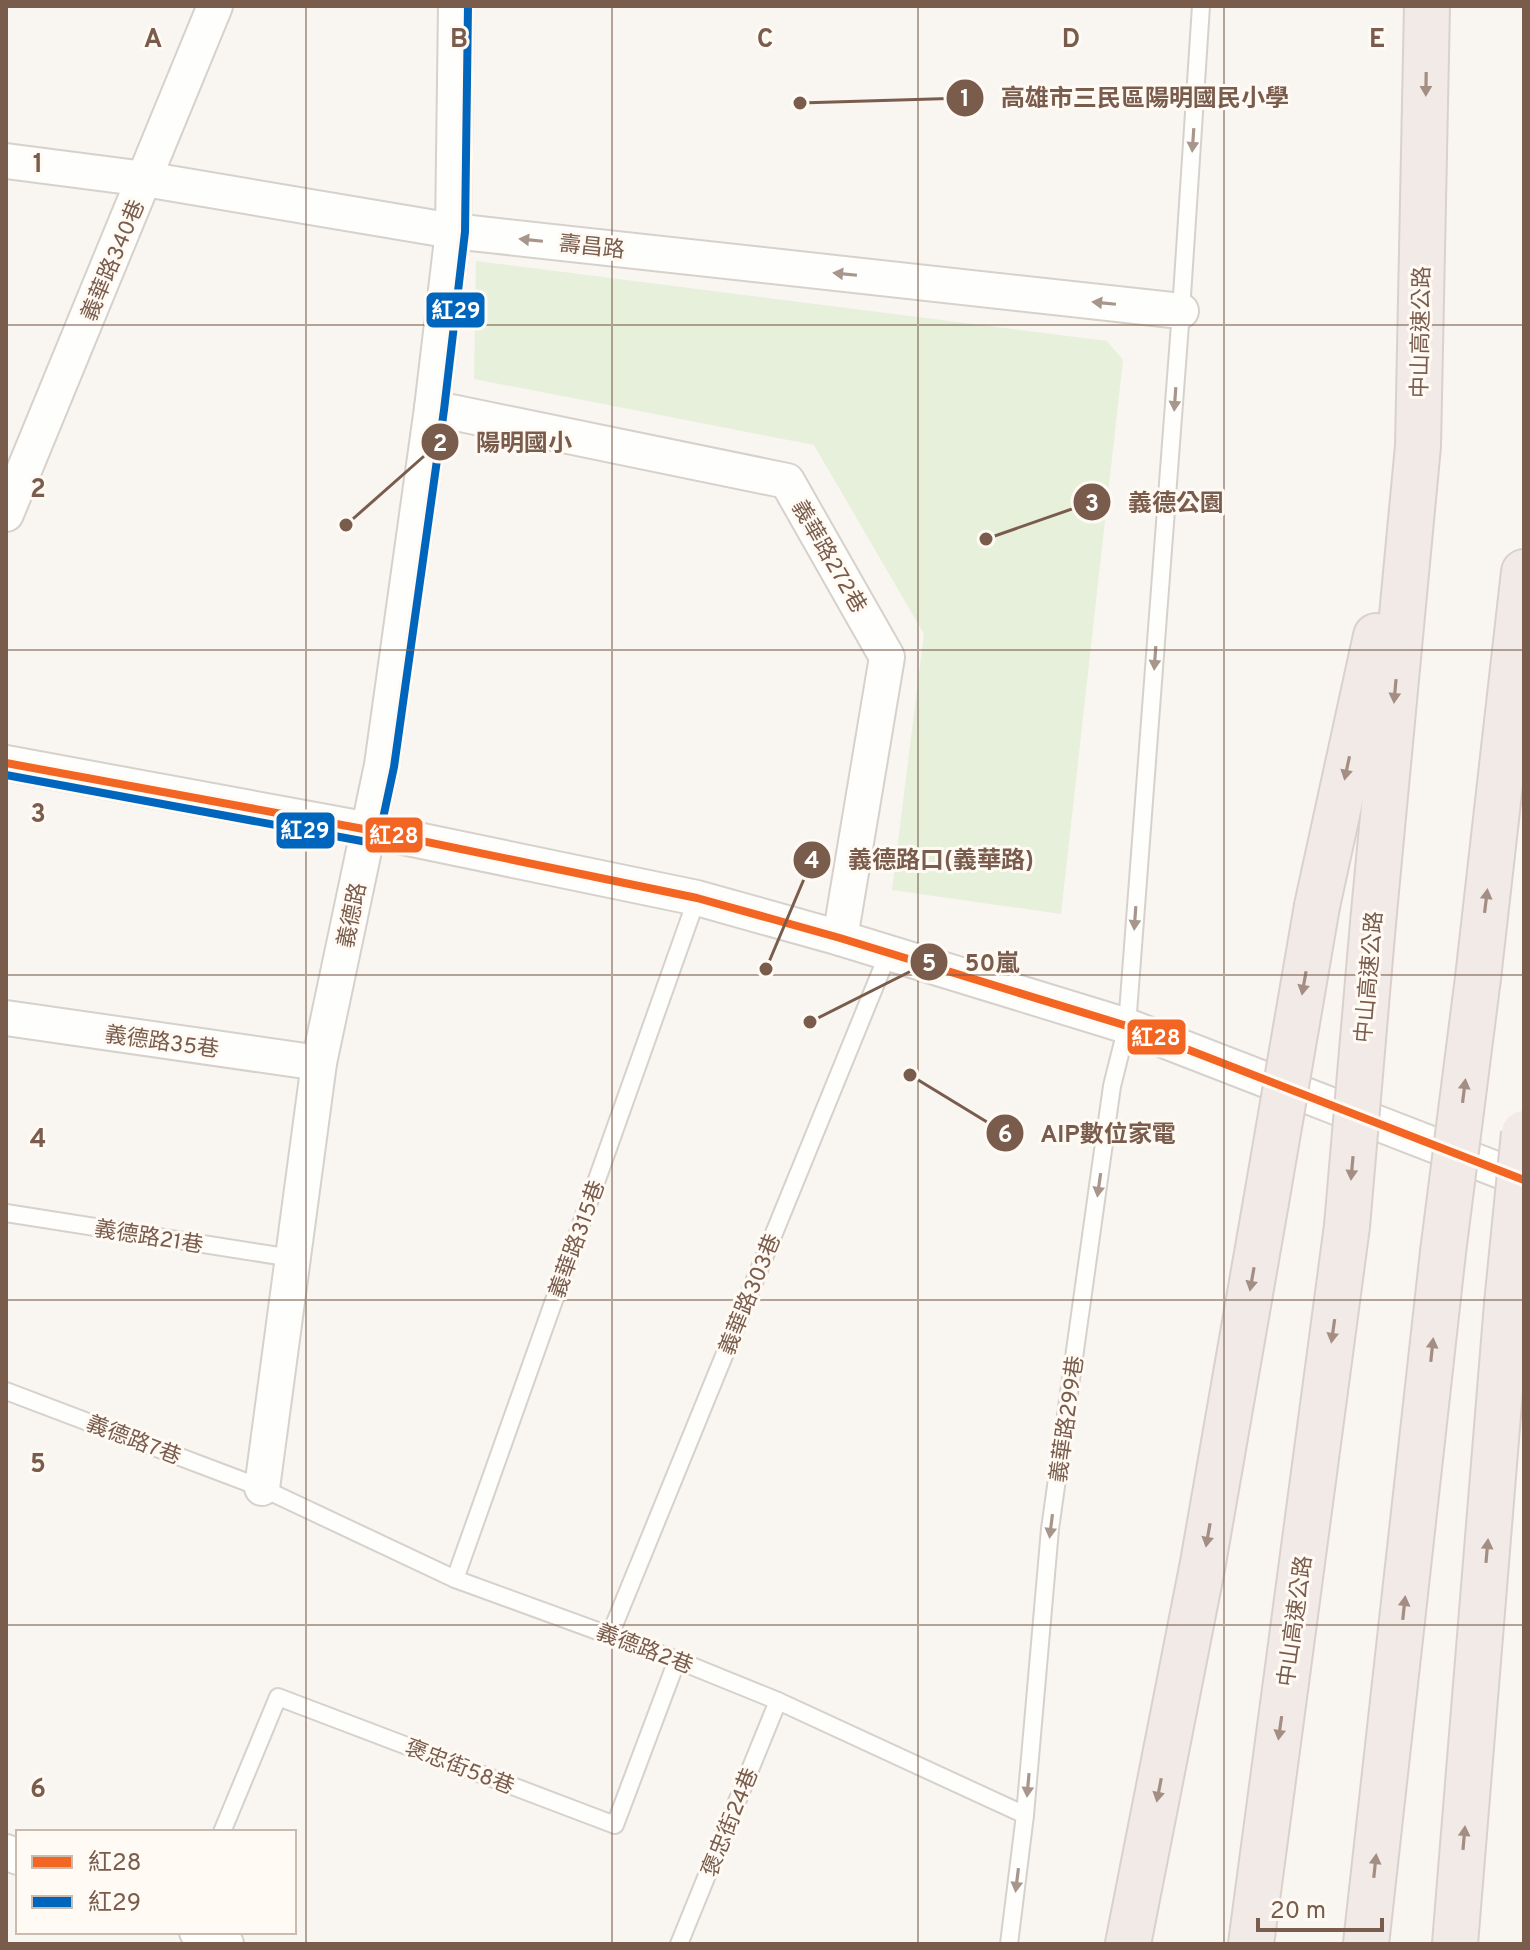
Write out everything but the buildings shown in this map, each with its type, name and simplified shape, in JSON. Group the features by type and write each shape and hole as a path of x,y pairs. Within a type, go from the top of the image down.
{"highway":[{"name":"中山高速公路","path":"1251,1944 1347,1226 1418,446 1427,6"},
{"path":"1128,1944 1203,1563 1317,906 1418,446"},
{"path":"1366,1944 1443,1252 1524,572"},
{"path":"1455,1944 1507,1304 1524,1133"}],"street":[{"name":"義華路340巷","path":"6,514 215,6"},
{"name":"義德路","path":"262,1488 319,1063 382,765 432,408 453,231 456,6"},
{"name":"壽昌路","path":"6,161 145,179 453,231 1181,311"},
{"name":"義華路272巷","path":"432,408 787,481 887,657 840,938"},
{"path":"6,763 369,830 697,898 840,938 1127,1026 1524,1180"},
{"name":"義德路35巷","path":"6,1018 319,1063"},
{"path":"202,1934 226,1944"}],"lane":[{"name":"義華路299巷","path":"1009,1944 1025,1815 1050,1529 1112,1086 1127,1026 1201,6"},
{"name":"義華路315巷","path":"455,1579 697,898"},
{"name":"義華路303巷","path":"610,1635 888,954"},
{"name":"義德路21巷","path":"6,1213 292,1258"},
{"name":"義德路7巷","path":"6,1391 262,1488"},
{"name":"義德路2巷","path":"262,1488 455,1579 677,1660 778,1701 1025,1815"},
{"name":"褒忠街58巷","path":"223,1830 278,1697 615,1825 677,1660"},
{"name":"褒忠街24巷","path":"679,1944 778,1701"}],"green space":[{"path":"476,261 1107,341 1123,360 1061,914 892,890 924,634 814,445 474,379"}],"transit line":[{"name":"紅29","path":"6,775 367,842 379,837 394,767 444,410 465,232 468,6"},
{"name":"紅28","path":"6,763 369,830 697,898 840,938 1127,1026 1524,1180"}],"place":[{"name":"高雄市三民區陽明國民小學","path":"800,103"},
{"name":"陽明國小","path":"346,525"},
{"name":"義德公園","path":"986,539"},
{"name":"義德路口(義華路)","path":"766,969"},
{"name":"50嵐","path":"810,1022"},
{"name":"AIP數位家電","path":"910,1075"}]}
